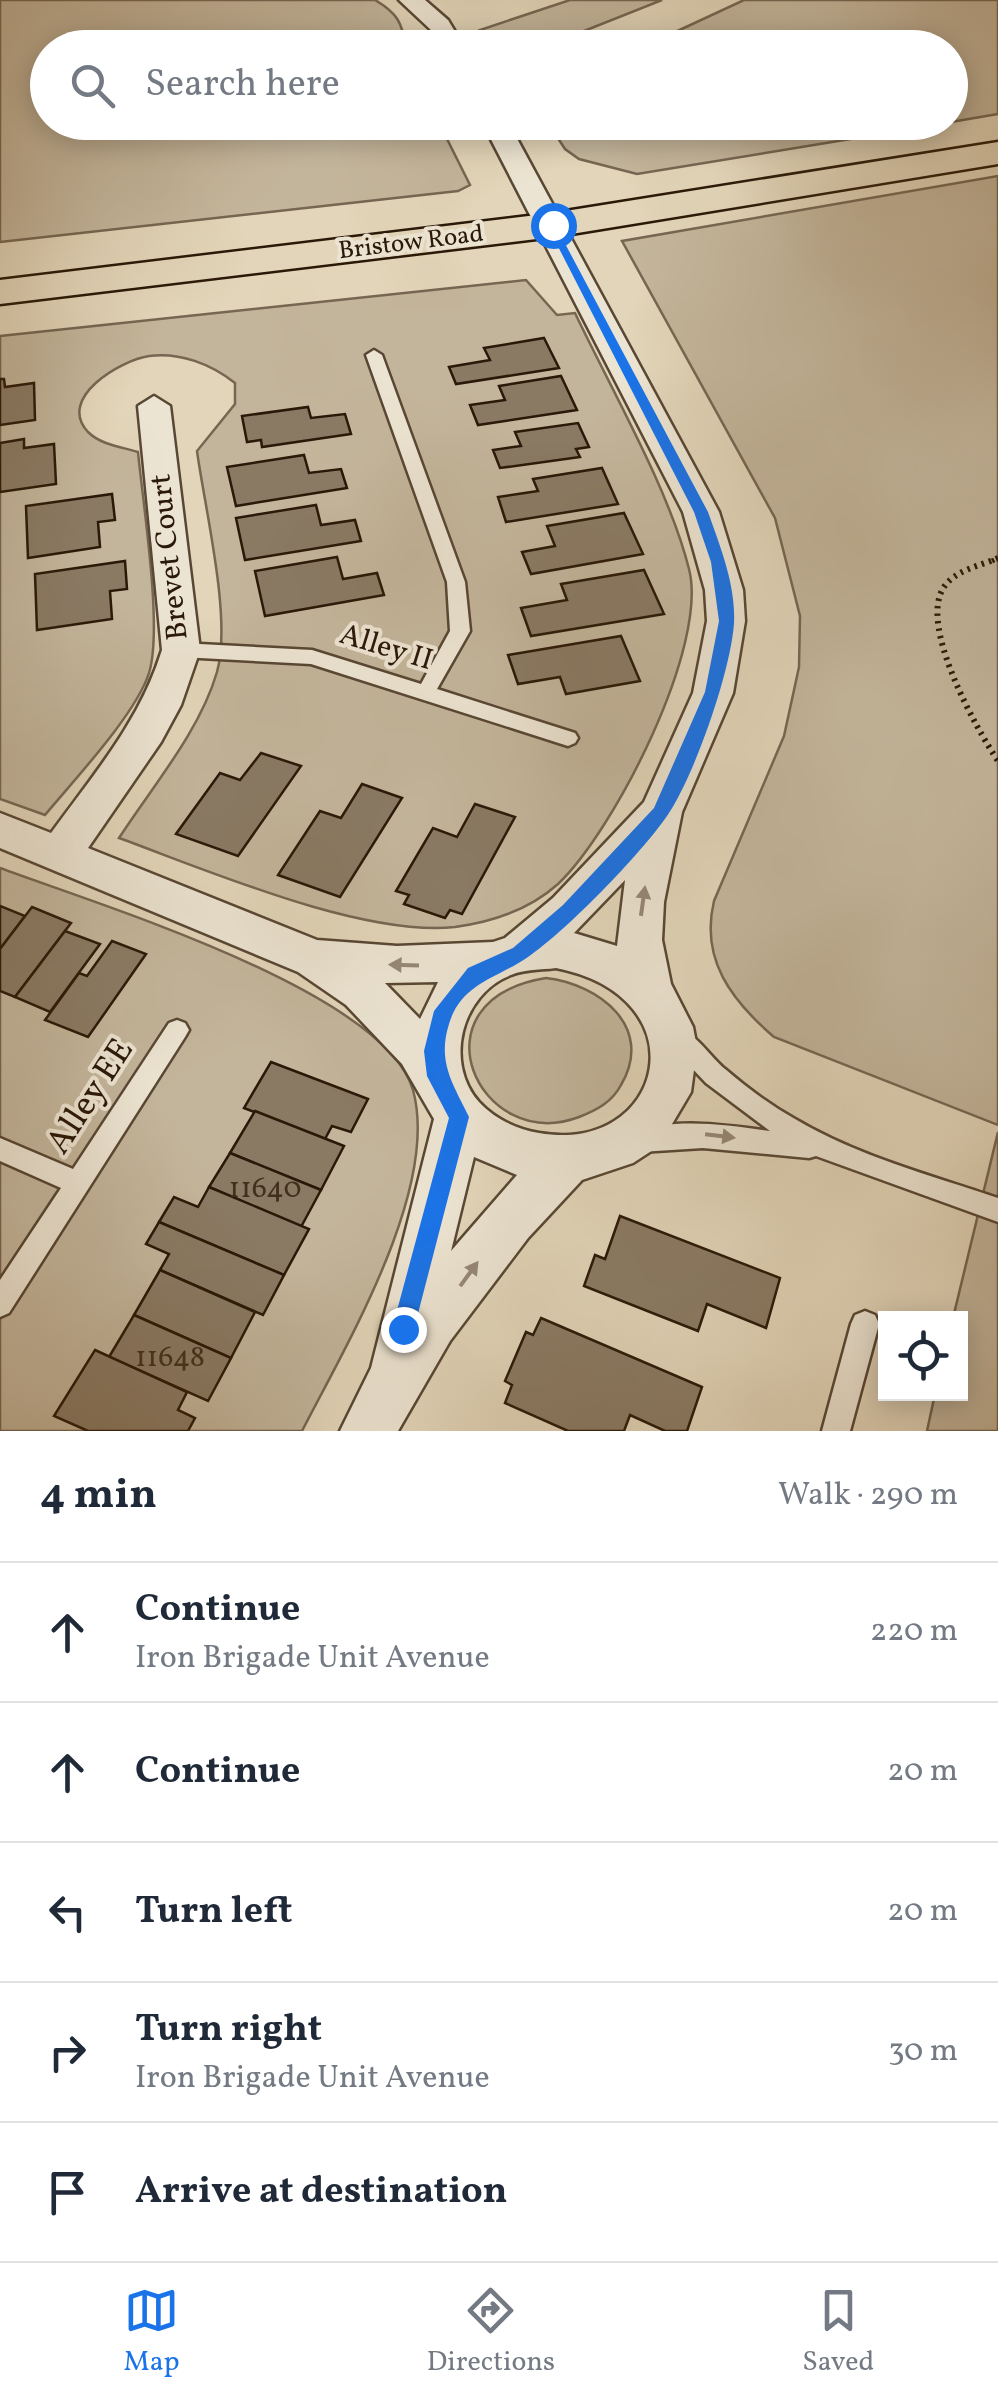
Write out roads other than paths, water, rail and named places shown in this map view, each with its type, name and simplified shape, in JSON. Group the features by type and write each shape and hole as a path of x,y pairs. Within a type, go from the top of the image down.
{"main road":[{"name":"Bristow Road","path":"0,292 553,225 998,153"}],"street":[{"path":"418,4 438,30"},
{"path":"0,830 314,959 373,1001 419,1049 448,1097 488,1142 525,1157 568,1160 623,1144 642,1130 665,1099 675,1065 639,940 642,902 661,812 714,692 726,621 724,590 701,512 505,140"},
{"name":"Brevet Court","path":"60,853 156,717 174,685 181,650 154,406"},
{"path":"392,1381 448,1097 434,1051 441,1017 459,989 570,910 661,812"},
{"path":"314,959 410,965 556,950 594,956 628,972 660,1011"},
{"path":"368,1431 392,1381 510,1221 568,1160"}],"lane":[{"path":"374,355 456,582 460,630 426,692"},
{"name":"Alley II","path":"181,650 312,657 568,738"},
{"path":"660,1011 728,1091 760,1115 821,1149 998,1210"},
{"name":"Alley EE","path":"0,1304 176,1030"},
{"path":"623,1144 682,1133 821,1149"},
{"path":"0,1149 78,1182"},
{"path":"836,1431 864,1324"}]}
